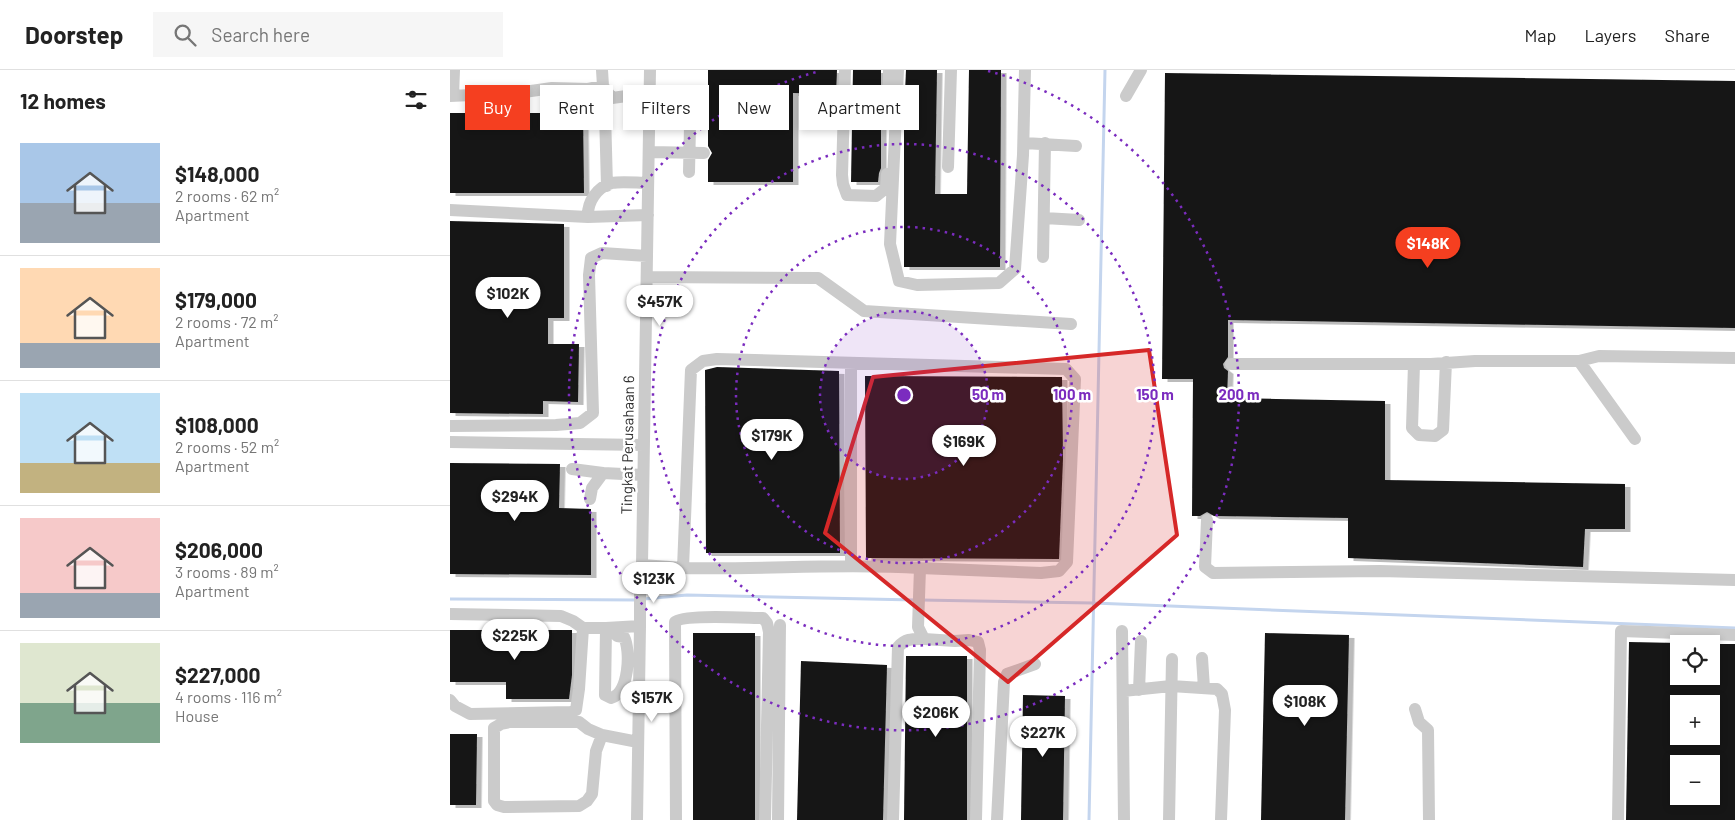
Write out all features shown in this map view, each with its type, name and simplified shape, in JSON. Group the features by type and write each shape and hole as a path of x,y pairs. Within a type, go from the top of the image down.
{"street":[{"path":"454,70 452,96 517,93 540,90"},
{"path":"602,70 602,85"},
{"name":"Tingkat Perusahaan 6","path":"650,70 650,85"},
{"path":"845,70 843,184 846,195 876,196 886,188 888,70"},
{"path":"898,70 890,244 899,281 917,285 999,283 1015,269 1024,143 1025,70"},
{"path":"948,167 951,70"},
{"path":"1126,96 1141,70"},
{"path":"605,130 607,186"},
{"name":"Tingkat Perusahaan 6","path":"637,820 649,130"},
{"path":"690,130 690,172"},
{"path":"1024,143 1076,146"},
{"path":"1043,257 1045,143"},
{"path":"649,152 704,153"},
{"path":"588,217 588,208 597,191 612,183 648,183"},
{"path":"450,210 588,217 648,215"},
{"path":"1044,218 1079,220"},
{"path":"450,426 580,423 593,412 589,275 591,258 602,253 647,256"},
{"path":"647,277 818,278 864,311 1070,324"},
{"path":"1230,364 1414,364 1475,361 1579,361 1600,356 1735,358"},
{"path":"642,565 683,568 851,566 1041,573 1058,571 1068,562 1075,379 1066,369 717,359 703,361 691,370 683,568"},
{"path":"1579,361 1635,439"},
{"path":"1414,364 1412,428 1419,435 1435,436 1443,430 1446,362"},
{"path":"851,363 851,566"},
{"path":"450,442 644,445"},
{"path":"572,469 643,475"},
{"path":"590,500 592,488 603,473"},
{"path":"1206,520 1205,567 1213,573 1380,571 1735,580"},
{"path":"920,568 918,627 924,640"},
{"path":"450,614 561,616 583,628 640,626"},
{"path":"676,820 675,622 678,619 696,618 763,618 768,623 766,820"},
{"path":"778,820 780,625"},
{"path":"450,700 455,706 470,714 571,712 576,710 583,628"},
{"path":"606,628 605,695 611,698 617,696 624,686 628,653 628,645 624,636 617,636"},
{"path":"1122,631 1124,820"},
{"path":"1618,820 1621,631 1735,635"},
{"path":"893,820 898,647 903,641 909,639 969,640 978,642 980,650 976,820"},
{"path":"1139,690 1141,641"},
{"path":"1202,658 1204,688"},
{"path":"1168,820 1172,659"},
{"path":"998,820 1004,682 1007,674 1035,664"},
{"path":"1123,691 1171,686 1217,688 1222,694 1225,710 1221,820"},
{"path":"1415,709 1419,722 1428,730 1429,820"},
{"path":"602,736 596,752 592,794 588,801 580,806 504,807 497,805 494,800 494,728 501,724 510,722 579,722 588,730 602,736 638,742"}],"highlighted area":[{"path":"1149,350 1177,535 1008,682 825,533 873,377"}],"building":[{"path":"708,70 837,70 836,85 799,85 799,93 793,93 793,182 708,182 708,160 712,153 708,146"},
{"path":"853,70 881,70 881,85 853,85"},
{"path":"906,70 937,70 935,194 967,194 969,70 1001,70 1000,267 904,267 904,130 919,130 919,85 905,85"},
{"path":"1165,73 1735,81 1735,328 1228,320 1228,357 1223,364 1224,368 1228,371 1227,398 1385,401 1385,480 1625,484 1625,529 1585,529 1583,567 1348,558 1348,518 1214,516 1207,512 1200,516 1192,516 1193,379 1162,379"},
{"path":"450,113 465,113 465,130 530,130 530,113 540,113 540,130 583,130 584,193 450,193"},
{"path":"852,130 881,130 881,168 878,182 851,182"},
{"path":"450,221 564,224 564,318 548,318 548,344 579,344 578,402 543,401 543,414 450,413"},
{"path":"717,367 839,371 840,553 706,553 705,370"},
{"path":"865,376 1062,377 1063,459 1059,559 866,558"},
{"path":"450,463 560,464 559,508 591,509 591,575 450,574"},
{"path":"450,630 572,630 572,675 569,699 506,699 506,682 450,682"},
{"path":"693,633 755,633 755,820 693,820"},
{"path":"1265,633 1349,635 1345,820 1261,820"},
{"path":"1629,642 1670,643 1670,685 1720,685 1720,644 1735,644 1735,820 1626,820"},
{"path":"906,656 967,656 967,820 904,820"},
{"path":"801,661 887,665 883,820 797,820"},
{"path":"1023,695 1065,696 1063,820 1021,820"},
{"path":"450,734 477,734 476,805 450,805"}],"waterway":[{"path":"1089,820 1105,70"},
{"path":"644,599 687,595 915,600"},
{"path":"450,599 638,600"},
{"path":"921,600 1093,603 1735,628"}]}
